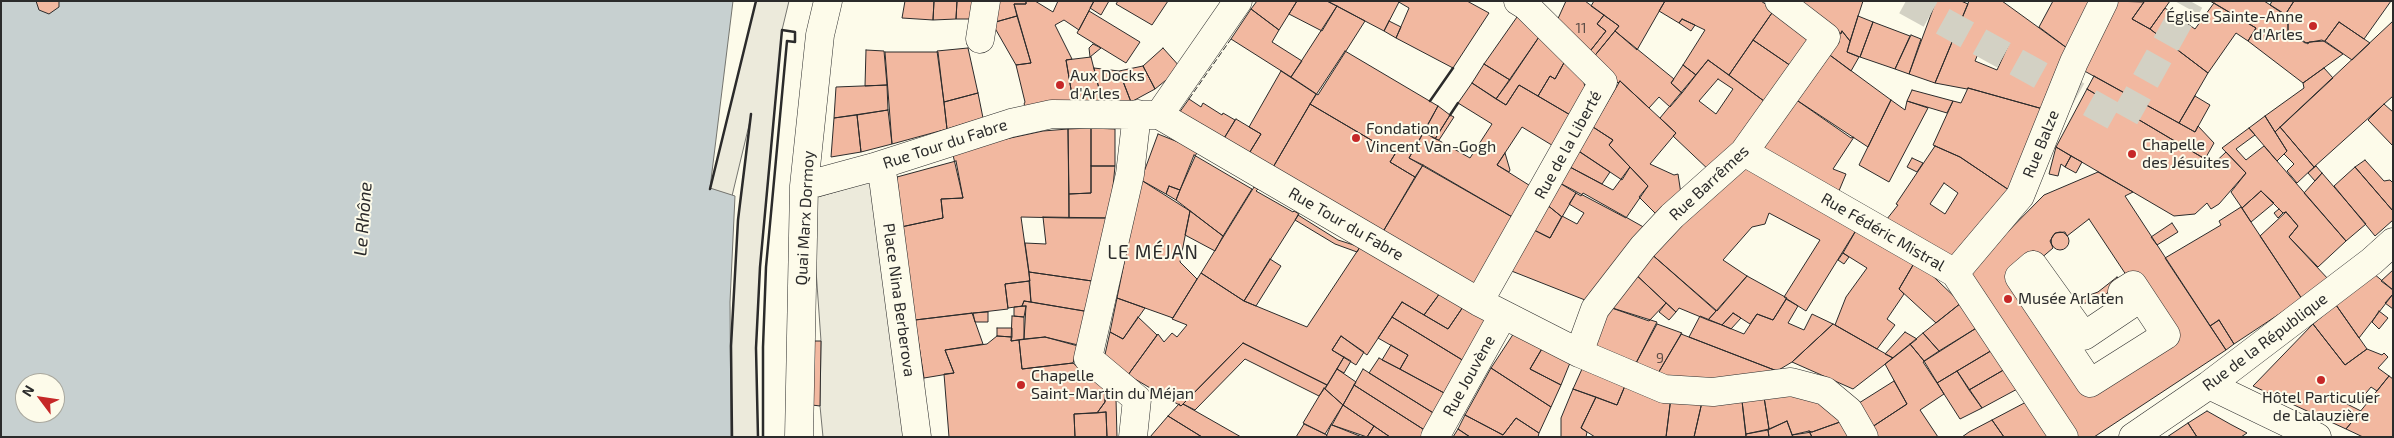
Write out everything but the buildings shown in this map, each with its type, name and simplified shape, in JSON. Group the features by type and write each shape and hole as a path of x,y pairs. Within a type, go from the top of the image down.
{"street":[{"name":"Quai Marx Dormoy","path":"799,437 804,186 820,35 828,1"},
{"path":"980,40 986,1"},
{"path":"1133,437 1137,399 1088,358 1130,174 1148,115 1238,1"},
{"path":"1518,1 1546,11"},
{"name":"Rue Barrêmes","path":"1579,353 1595,309 1643,247 1672,216 1744,152 1826,37 1779,1"},
{"name":"Rue Balze","path":"1955,273 2020,196 2074,62 2104,1"},
{"name":"Rue de la Liberté","path":"1479,302 1603,82 1546,11"},
{"name":"Rue Tour du Fabre","path":"804,186 874,167 1011,123 1052,114 1148,115 1479,302 1579,353 1664,389 1713,392 1791,382 1825,391 1849,411 1864,437"},
{"name":"Rue Fédéric Mistral","path":"1744,152 1955,273 2064,437"},
{"name":"Place Nina Berberova","path":"874,167 883,178 917,437"},
{"name":"Rue de la République","path":"2133,437 2209,385 2372,261 2393,242"},
{"path":"2033,265 2084,336 2130,305 2122,292 2133,285 2166,335 2090,383 2018,278 2033,265"},
{"name":"Rue Jouvène","path":"1435,437 1503,315"},
{"path":"2209,385 2317,437"}],"shaded area":[{"path":"756,1 789,1 782,30 760,267 756,348 758,437 732,437 731,346 738,220 750,121 732,196 710,189"},
{"path":"883,178 904,251 924,378 917,437 823,437 820,406 821,341 811,199"}],"water":[{"name":"Le Rhône","path":"1,1 733,1 710,188 735,196 730,302 731,437 1,437"}],"tunnel":[{"path":"1906,1 2123,121 2190,1"}],"fence":[{"path":"1189,99 1231,39"}],"wall":[{"path":"710,189 756,1"},
{"path":"758,437 756,348 760,267 782,30 795,32 795,42 787,41 766,267 763,347 763,437"},
{"path":"1430,101 1453,68"},
{"path":"1450,115 1458,103"},
{"path":"732,437 731,346 738,220 751,114"}],"place":[{"name":"Église Sainte-Anne d'Arles","path":"2313,26"},
{"name":"Aux Docks d'Arles","path":"1060,85"},
{"name":"Fondation Vincent Van-Gogh","path":"1356,138"},
{"name":"Chapelle des Jésuites","path":"2132,154"},
{"name":"Musée Arlaten","path":"2008,299"},
{"name":"Hôtel Particulier de Lalauzière","path":"2321,380"},
{"name":"Chapelle Saint-Martin du Méjan","path":"1021,385"}],"district":[{"name":"LE MÉJAN","path":"1153,253"}]}
